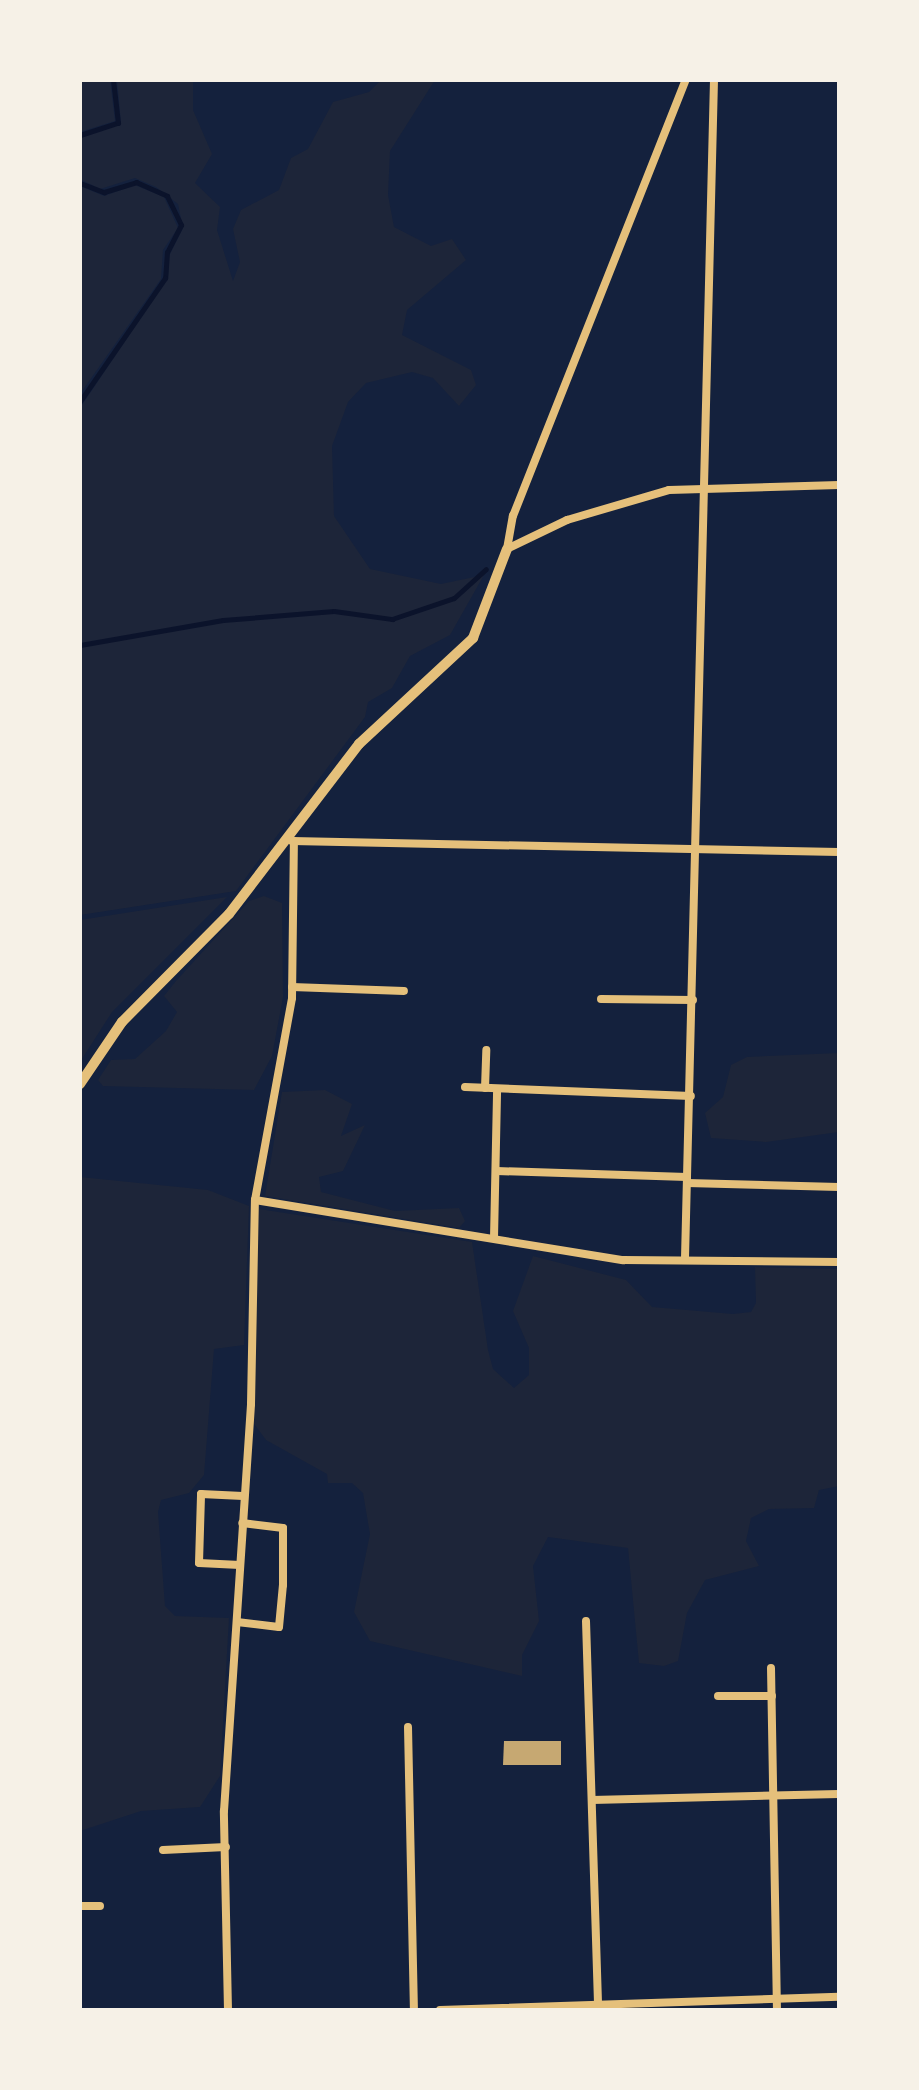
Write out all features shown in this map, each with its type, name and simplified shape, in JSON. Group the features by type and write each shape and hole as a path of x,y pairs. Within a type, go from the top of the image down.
{"street":[{"path":"80,1084 122,1022 229,914 291,841 359,744 473,638 507,549 513,516 686,80"},
{"path":"685,1258 697,850 701,486 714,80"},
{"path":"507,549 609,506 701,486 839,485"},
{"path":"291,841 839,852"},
{"path":"228,2010 226,1847 255,1200 292,987 291,841"},
{"path":"292,987 404,991"},
{"path":"601,999 693,1000"},
{"path":"485,1088 486,1050"},
{"path":"465,1087 691,1096"},
{"path":"494,1238 497,1089"},
{"path":"497,1171 839,1187"},
{"path":"255,1200 623,1260 685,1258 839,1262"},
{"path":"240,1565 199,1563 201,1494 243,1496"},
{"path":"237,1622 279,1627 283,1585 283,1528 242,1523"},
{"path":"586,1621 598,2007"},
{"path":"771,1668 777,2010"},
{"path":"718,1696 772,1696"},
{"path":"408,1727 414,2010"},
{"path":"592,1800 839,1794"},
{"path":"163,1850 226,1847"},
{"path":"80,1906 100,1906"},
{"path":"440,2010 839,1997"}],"shaded area":[{"path":"80,80 110,80 115,121 80,132"},
{"path":"117,80 193,80 193,110 212,154 195,183 220,207 217,230 233,281 240,262 233,229 241,210 279,190 291,158 308,149 333,102 369,92 381,80 435,80 390,151 388,195 394,227 431,246 452,239 466,260 407,310 402,335 471,370 476,385 459,406 433,378 412,372 366,383 348,402 332,446 334,516 370,569 441,584 484,575 450,635 410,656 392,688 368,702 365,717 236,891 80,915 80,408 168,277 169,256 183,228 178,204 156,187 135,178 100,189 80,179 80,138 121,123"},
{"path":"135,185 164,197 178,228 163,250 161,279 80,394 80,186 104,196"},
{"path":"264,896 282,903 283,997 272,1056 254,1090 103,1086 98,1080 111,1060 135,1059 166,1031 177,1012 164,996 249,901"},
{"path":"227,897 112,1012 80,1062 80,920"},
{"path":"839,1053 839,1132 766,1142 711,1138 705,1113 723,1097 731,1065 747,1057"},
{"path":"325,1090 352,1104 341,1136 365,1125 343,1171 319,1177 321,1192 395,1211 459,1208 465,1221 459,1228 265,1196 282,1092"},
{"path":"80,1177 208,1190 249,1206 244,1345 214,1349 204,1475 189,1493 161,1500 158,1512 165,1606 175,1616 229,1618 220,1776 200,1807 141,1811 80,1831"},
{"path":"259,1209 472,1242 493,1369 514,1388 529,1375 529,1348 513,1311 533,1256 626,1280 652,1307 733,1314 751,1312 756,1303 755,1267 839,1269 839,1486 819,1490 814,1508 769,1509 751,1518 746,1541 759,1566 705,1580 687,1613 678,1661 664,1666 639,1663 628,1548 548,1537 533,1566 539,1621 522,1655 522,1676 370,1641 354,1612 370,1534 363,1493 352,1483 328,1483 327,1474 266,1440 252,1421"}],"building":[{"path":"504,1741 561,1741 561,1765 503,1765"}],"waterway":[{"path":"80,135 118,123 113,80"},
{"path":"80,183 104,192 136,182 167,196 181,225 167,252 165,278 80,401"},
{"path":"80,645 223,620 334,611 392,619 454,598 486,569"}]}
